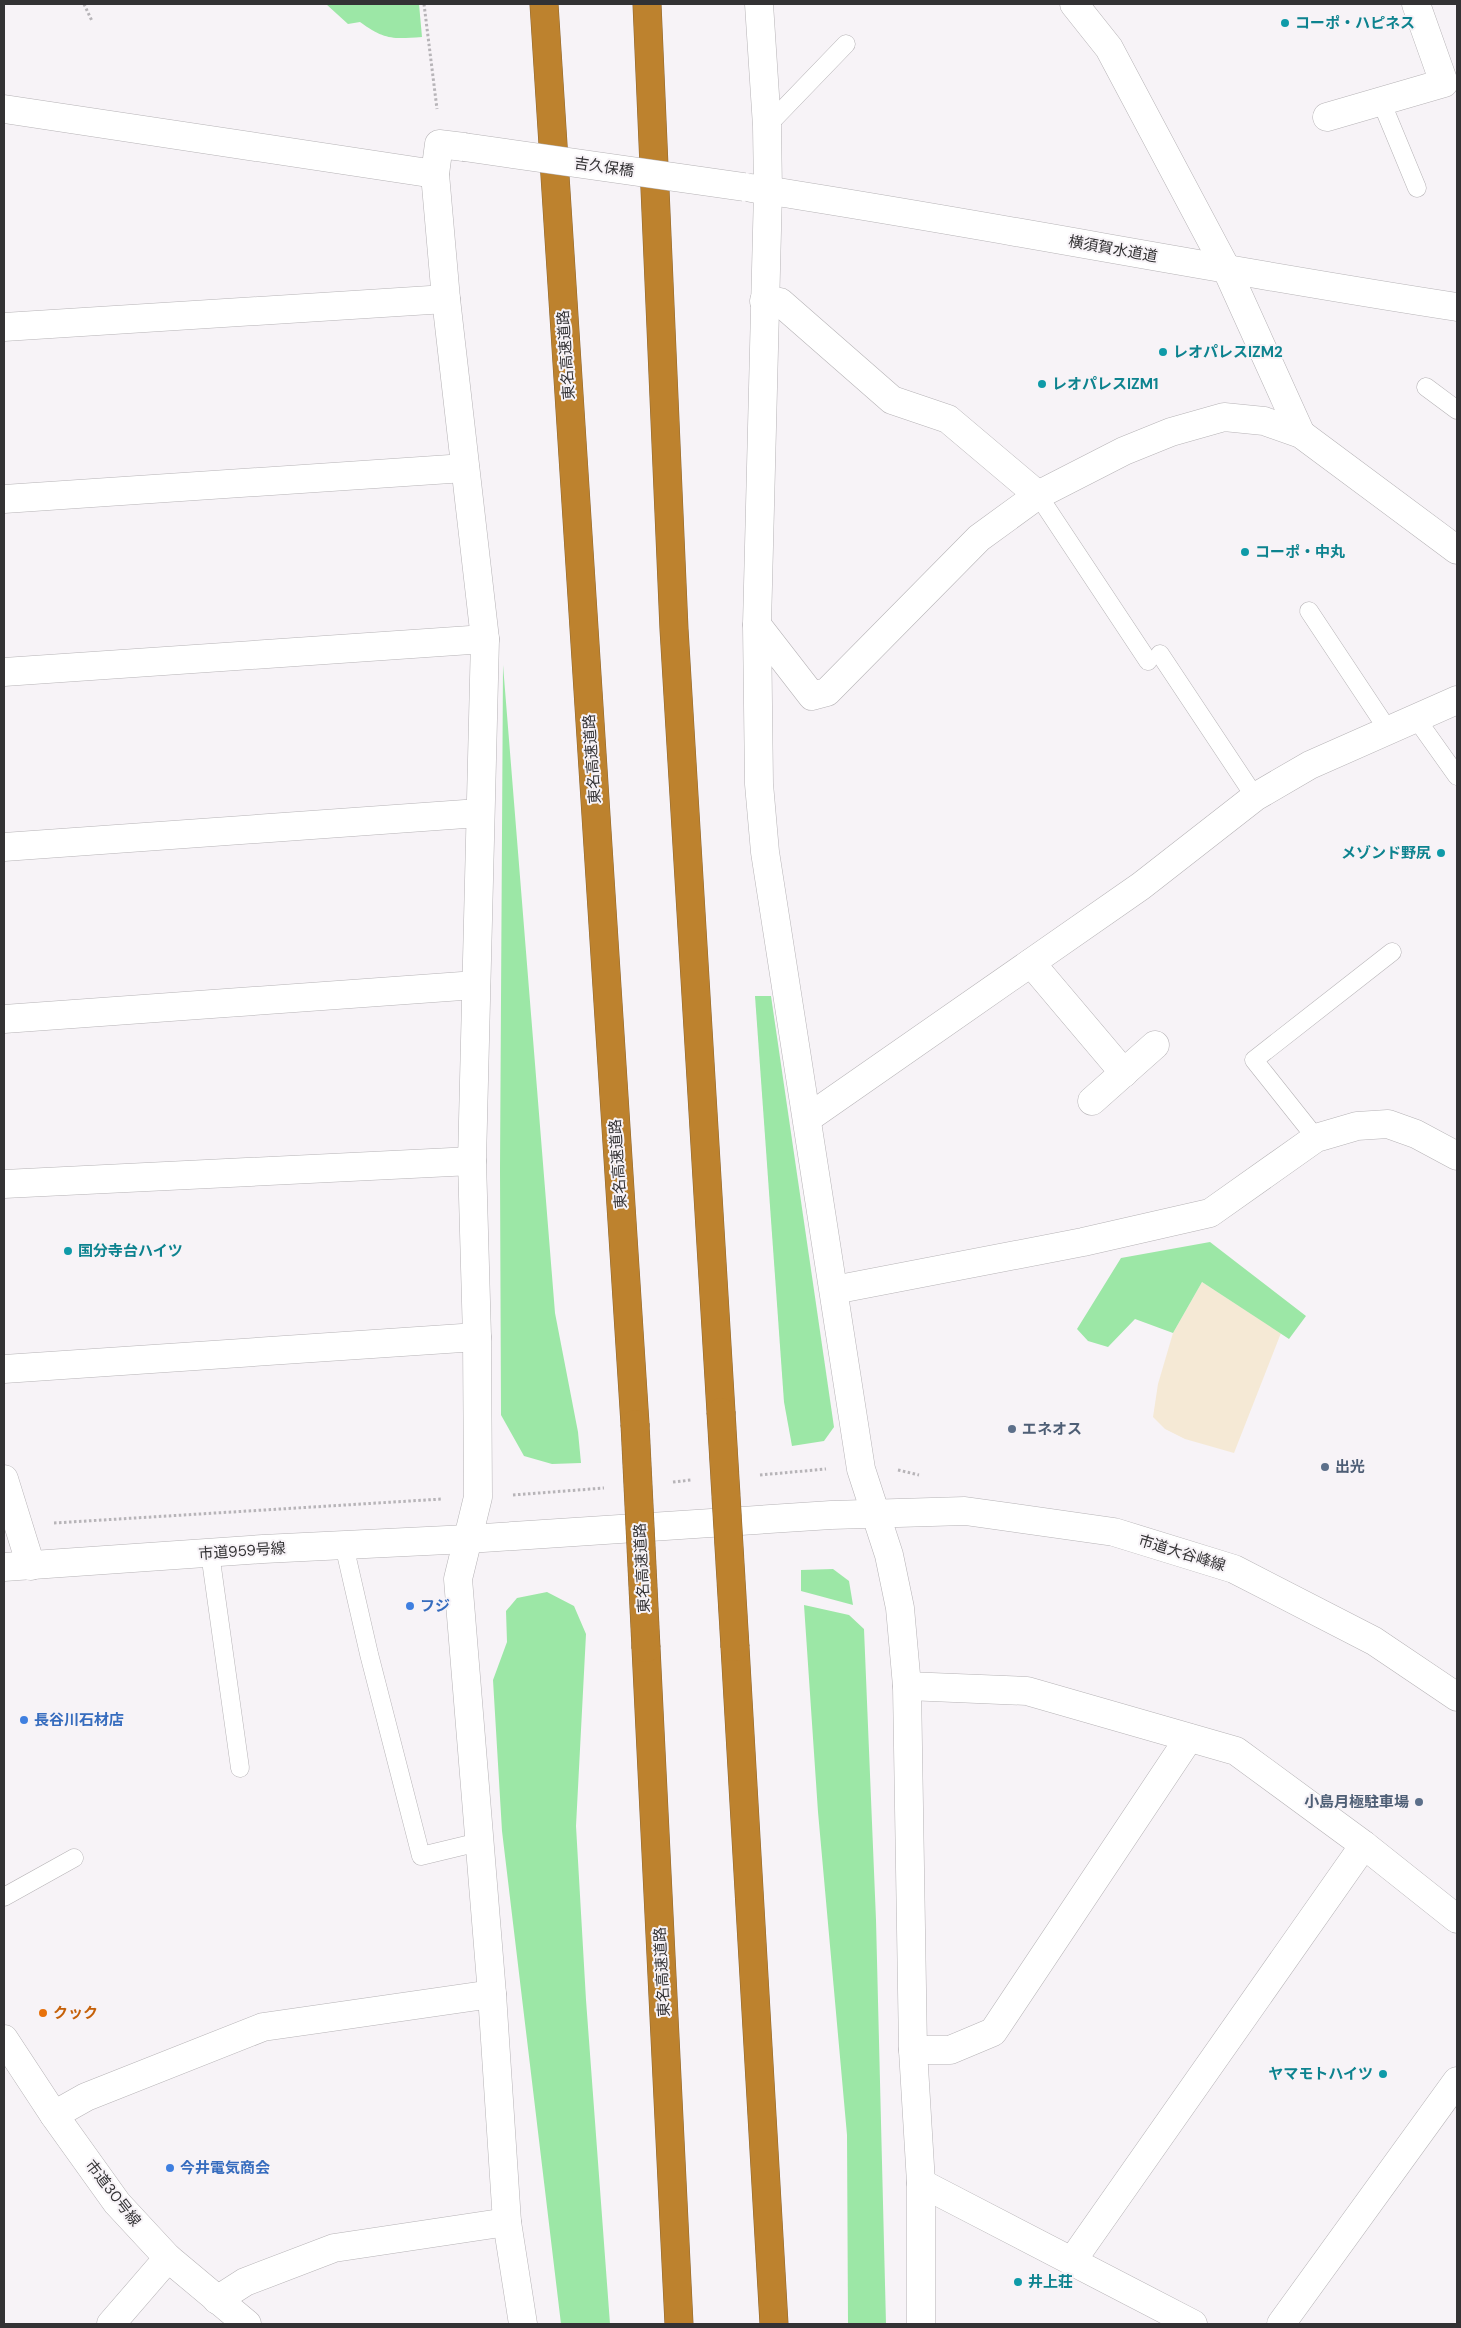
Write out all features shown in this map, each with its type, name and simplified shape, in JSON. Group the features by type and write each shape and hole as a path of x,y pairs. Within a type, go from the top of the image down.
{"highway":[{"name":"東名高速道路","path":"544,4 635,1424 679,2324"},
{"path":"647,4 674,629 774,2324"},
{"path":"661,4 663,360"}],"street":[{"path":"758,4 767,126 756,189 764,301 757,625 759,784 765,852 808,1118 861,1469 889,1554 900,1608 907,1686 913,2050 921,2183 921,2324"},
{"path":"1074,4 1109,48 1226,268 1300,434"},
{"path":"1326,117 1444,83 1416,4"},
{"path":"4,109 435,174"},
{"path":"451,146 435,174 446,299 485,639 472,1161 477,1337 478,1497 474,1539 458,1579 492,1994 507,2222 523,2324"},
{"name":"吉久保橋","path":"451,146 756,189"},
{"name":"横須賀水道道","path":"756,189 1226,268 1306,284 1457,307"},
{"path":"4,327 446,299"},
{"path":"764,301 780,302 892,400 948,419 1038,496"},
{"path":"757,625 812,696 827,692 979,538 1038,496 1124,451 1171,432 1224,417 1264,421 1300,434 1457,550"},
{"path":"4,499 465,468"},
{"path":"4,672 485,639"},
{"path":"808,1118 1141,886 1254,797 1310,765 1457,700"},
{"path":"4,847 480,813"},
{"path":"1031,964 1124,1073"},
{"path":"4,1019 476,985"},
{"path":"1092,1101 1155,1045"},
{"path":"834,1290 1083,1242 1210,1213 1316,1138 1357,1126 1388,1124 1416,1134 1457,1156"},
{"path":"4,1184 472,1161"},
{"path":"4,1369 477,1337"},
{"path":"4,1480 31,1566"},
{"name":"市道大谷峰線","path":"474,1539 876,1514 965,1511 1020,1517 1114,1532 1234,1570 1374,1641 1457,1697"},
{"name":"市道959号線","path":"4,1567 344,1545 474,1539"},
{"path":"907,1686 1027,1691 1236,1751 1364,1845 1457,1919"},
{"path":"913,2050 950,2050 993,2032 1189,1738"},
{"path":"1072,2261 1364,1845"},
{"path":"54,2115 86,2097 264,2027 492,1994"},
{"name":"市道30号線","path":"4,2039 54,2115 117,2204 168,2258 247,2324"},
{"path":"1281,2324 1457,2081"},
{"path":"921,2183 1193,2324"},
{"path":"217,2300 244,2282 334,2248 507,2222"},
{"path":"111,2324 168,2258"}],"lane":[{"path":"767,126 846,44"},
{"path":"1381,101 1418,188"},
{"path":"1426,387 1457,410"},
{"path":"1038,496 1254,797"},
{"path":"1309,610 1388,730"},
{"path":"1415,717 1457,776"},
{"path":"1316,1138 1254,1060 1392,952"},
{"path":"344,1545 371,1664 420,1856 480,1842"},
{"path":"210,1553 240,1768"},
{"path":"4,1897 74,1858"}],"path":[{"path":"84,4 92,21"},
{"path":"424,4 435,83 451,146"},
{"path":"895,1470 919,1475"},
{"path":"51,1524 449,1499"}],"shaded area":[{"path":"1202,1282 1281,1333 1234,1453 1185,1439 1165,1429 1153,1417 1158,1384 1173,1333"}],"green space":[{"path":"326,4 419,4 422,37 389,37 376,32 360,22 348,24"},
{"path":"503,665 555,1313 578,1432 581,1463 552,1464 524,1456 501,1415 500,1170"},
{"path":"755,996 771,996 834,1427 824,1441 792,1446 784,1402"},
{"path":"1210,1242 1306,1316 1289,1339 1202,1282 1173,1333 1135,1319 1108,1347 1088,1341 1077,1329 1121,1258"},
{"path":"833,1569 849,1581 853,1605 801,1591 801,1570"},
{"path":"547,1592 574,1606 586,1634 576,1826 586,2000 610,2324 561,2324 502,1831 493,1680 507,1642 506,1611 517,1598"},
{"path":"804,1605 849,1615 864,1629 876,1920 886,2324 848,2324 847,2135 818,1812"}],"place":[{"name":"コーポ・ハピネス","path":"1285,23"},
{"name":"レオパレスIZM2","path":"1163,352"},
{"name":"レオパレスIZM1","path":"1042,384"},
{"name":"コーポ・中丸","path":"1245,552"},
{"name":"メゾンド野尻","path":"1441,853"},
{"name":"国分寺台ハイツ","path":"68,1251"},
{"name":"エネオス","path":"1012,1429"},
{"name":"出光","path":"1325,1467"},
{"name":"フジ","path":"410,1606"},
{"name":"長谷川石材店","path":"24,1720"},
{"name":"小島月極駐車場","path":"1419,1802"},
{"name":"クック","path":"43,2013"},
{"name":"ヤマモトハイツ","path":"1383,2074"},
{"name":"今井電気商会","path":"170,2168"},
{"name":"井上荘","path":"1018,2282"}]}
